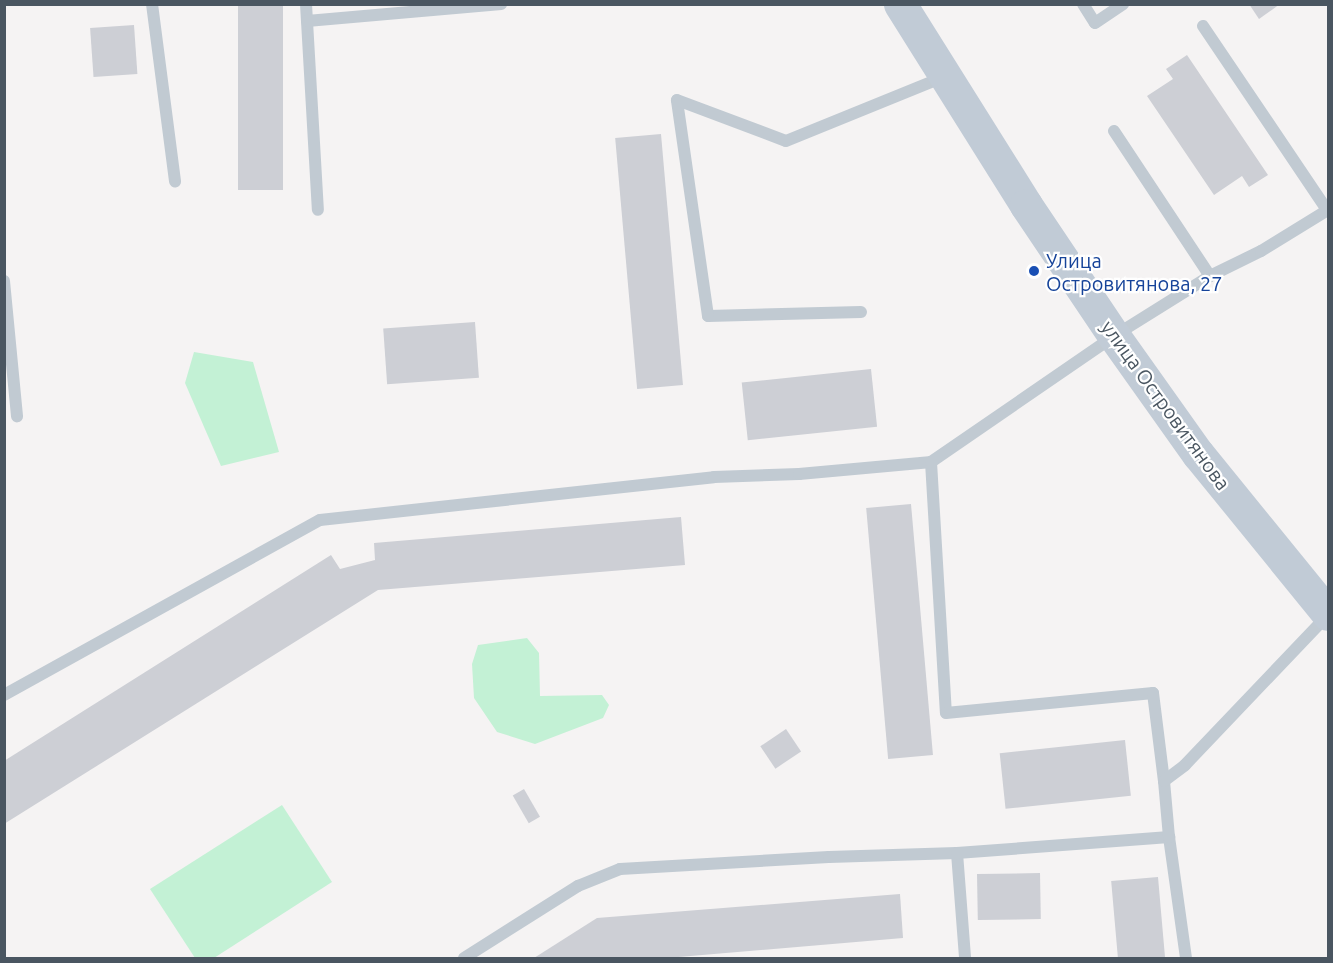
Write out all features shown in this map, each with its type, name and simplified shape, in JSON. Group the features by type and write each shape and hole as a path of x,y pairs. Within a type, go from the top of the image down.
{"main road":[{"name":"улица Островитянова","path":"900,4 1026,205 1114,336 1198,454 1329,614"}],"lane":[{"path":"152,4 175,182"},
{"path":"306,4 318,210"},
{"path":"307,21 429,7 501,4"},
{"path":"1083,4 1095,23 1123,4"},
{"path":"4,695 320,520 714,477 799,474 931,462 1114,336 1210,276 1261,250 1328,210 1203,27"},
{"path":"861,312 708,316 677,100 786,141 945,76"},
{"path":"1114,131 1210,276"},
{"path":"4,281 17,416"},
{"path":"931,462 946,713 1154,693 1169,837 1186,958"},
{"path":"1164,781 1185,765 1329,614"},
{"path":"464,958 578,886 620,869 829,857 957,853 1169,837"},
{"path":"957,853 965,958"}],"green space":[{"path":"194,352 253,362 279,452 221,466 185,383"},
{"path":"527,638 539,653 540,696 602,695 609,705 603,718 535,744 497,732 474,698 472,664 478,645"},
{"path":"282,805 332,882 214,958 195,958 150,889"}],"building":[{"path":"238,4 283,4 283,190 238,190"},
{"path":"1249,4 1280,4 1259,19"},
{"path":"134,25 137,74 94,77 90,28"},
{"path":"1187,55 1268,175 1249,187 1242,176 1214,195 1147,96 1173,79 1166,69"},
{"path":"661,134 683,385 637,389 615,138"},
{"path":"475,322 479,378 387,384 383,328"},
{"path":"871,369 877,427 748,440 742,383"},
{"path":"911,504 933,755 888,759 866,508"},
{"path":"681,517 685,565 378,590 4,824 4,761 331,555 340,569 375,560 374,543"},
{"path":"786,729 801,751 775,769 760,746"},
{"path":"1125,740 1131,796 1006,809 1000,753"},
{"path":"524,789 540,817 529,823 513,796"},
{"path":"1040,873 1041,919 978,920 977,874"},
{"path":"1158,877 1165,958 1118,958 1111,881"},
{"path":"900,894 903,938 667,958 534,958 597,918"}],"place":[{"name":"Улица Островитянова, 27","path":"1034,271"}]}
